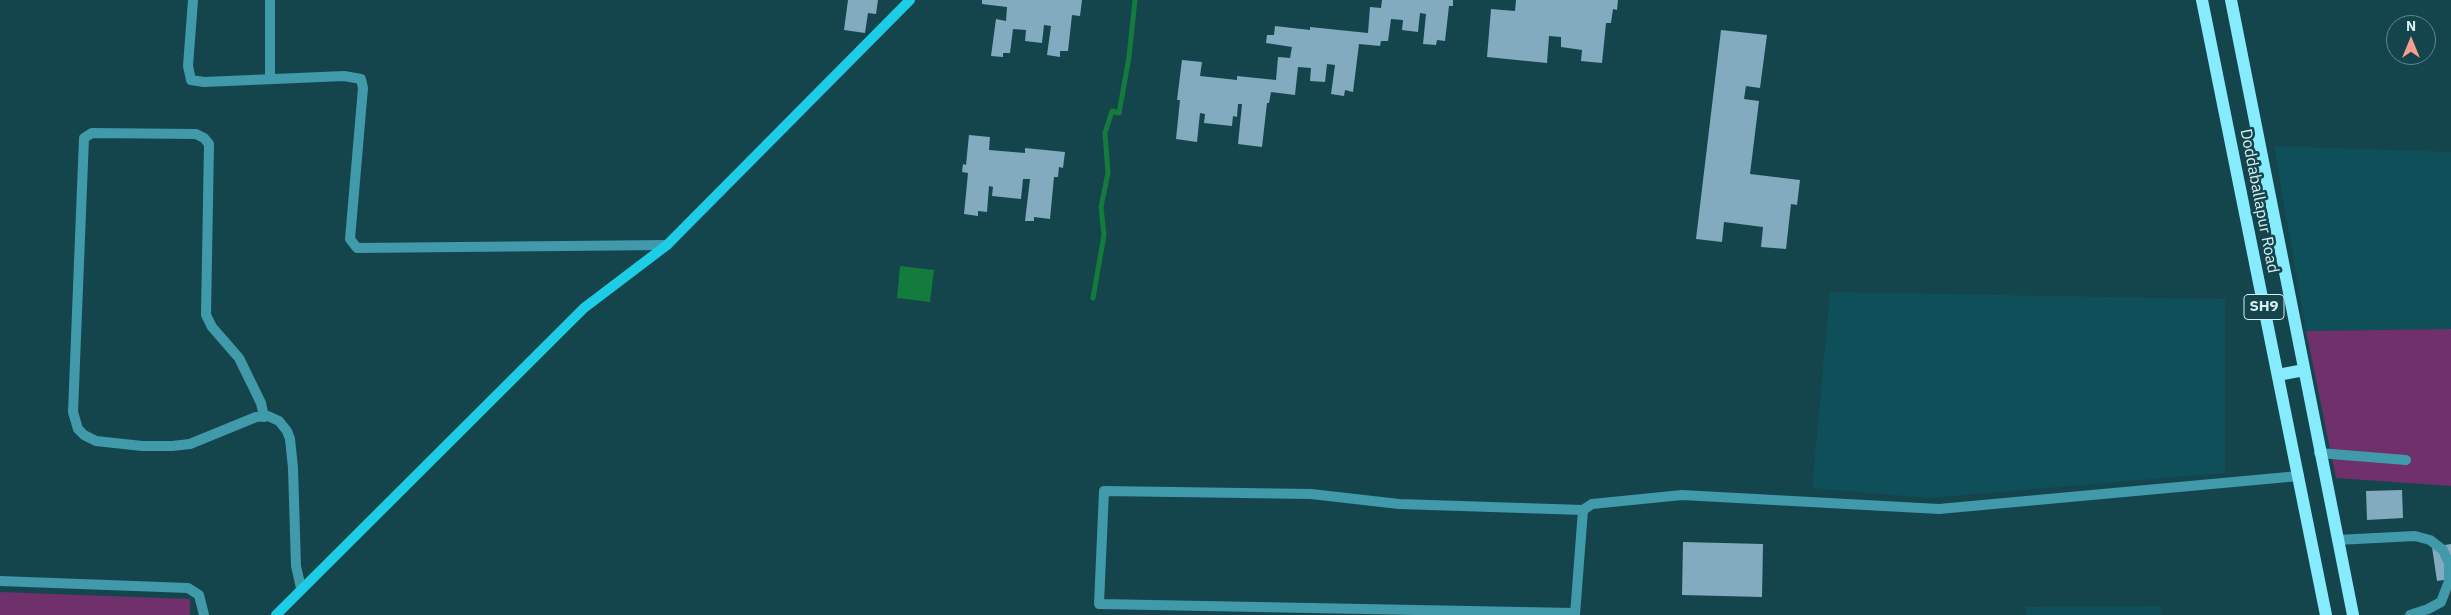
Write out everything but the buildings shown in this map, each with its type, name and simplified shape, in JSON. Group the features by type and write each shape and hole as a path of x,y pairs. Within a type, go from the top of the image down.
{"main road":[{"path":"276,615 584,308 667,245 910,0"},
{"name":"Doddaballapur Road","path":"2202,0 2326,615"},
{"name":"Doddaballapur Road","path":"2231,0 2352,615"},
{"path":"2278,375 2304,370"}],"street":[{"path":"193,0 188,66 191,80 204,82 344,76 361,78 364,88 350,239 357,248 667,245"},
{"path":"270,0 270,79"},
{"path":"264,416 261,403 242,364 212,327 206,315 209,144 204,138 196,134 92,133 84,138 73,412 78,429 84,435 96,441 142,446 172,446 190,444 242,422 264,416 278,421 287,431 290,439 293,468 296,566 301,588"},
{"path":"2320,453 2406,460"},
{"path":"1583,510 1575,614 1099,604 1104,491 1311,494 1400,504 1583,510 1592,504 1682,495 1939,509 2299,476"},
{"path":"2336,540 2415,536 2430,540 2443,550 2449,563 2449,581 2441,602 2410,615"},
{"path":"0,581 188,588 199,594 204,615"}],"shaded area":[{"path":"2274,146 2451,152 2451,329 2306,331"},
{"path":"900,266 934,270 930,302 897,298"},
{"path":"1830,292 2225,299 2225,473 1928,498 1812,488"},
{"path":"2451,329 2451,486 2336,478 2306,331"},
{"path":"0,592 190,599 190,615 0,615"},
{"path":"2160,606 2161,615 2026,615 2026,607"}],"waterway":[{"path":"1093,298 1104,235 1101,207 1108,173 1105,133 1112,111 1119,113 1129,57 1135,0"}]}
